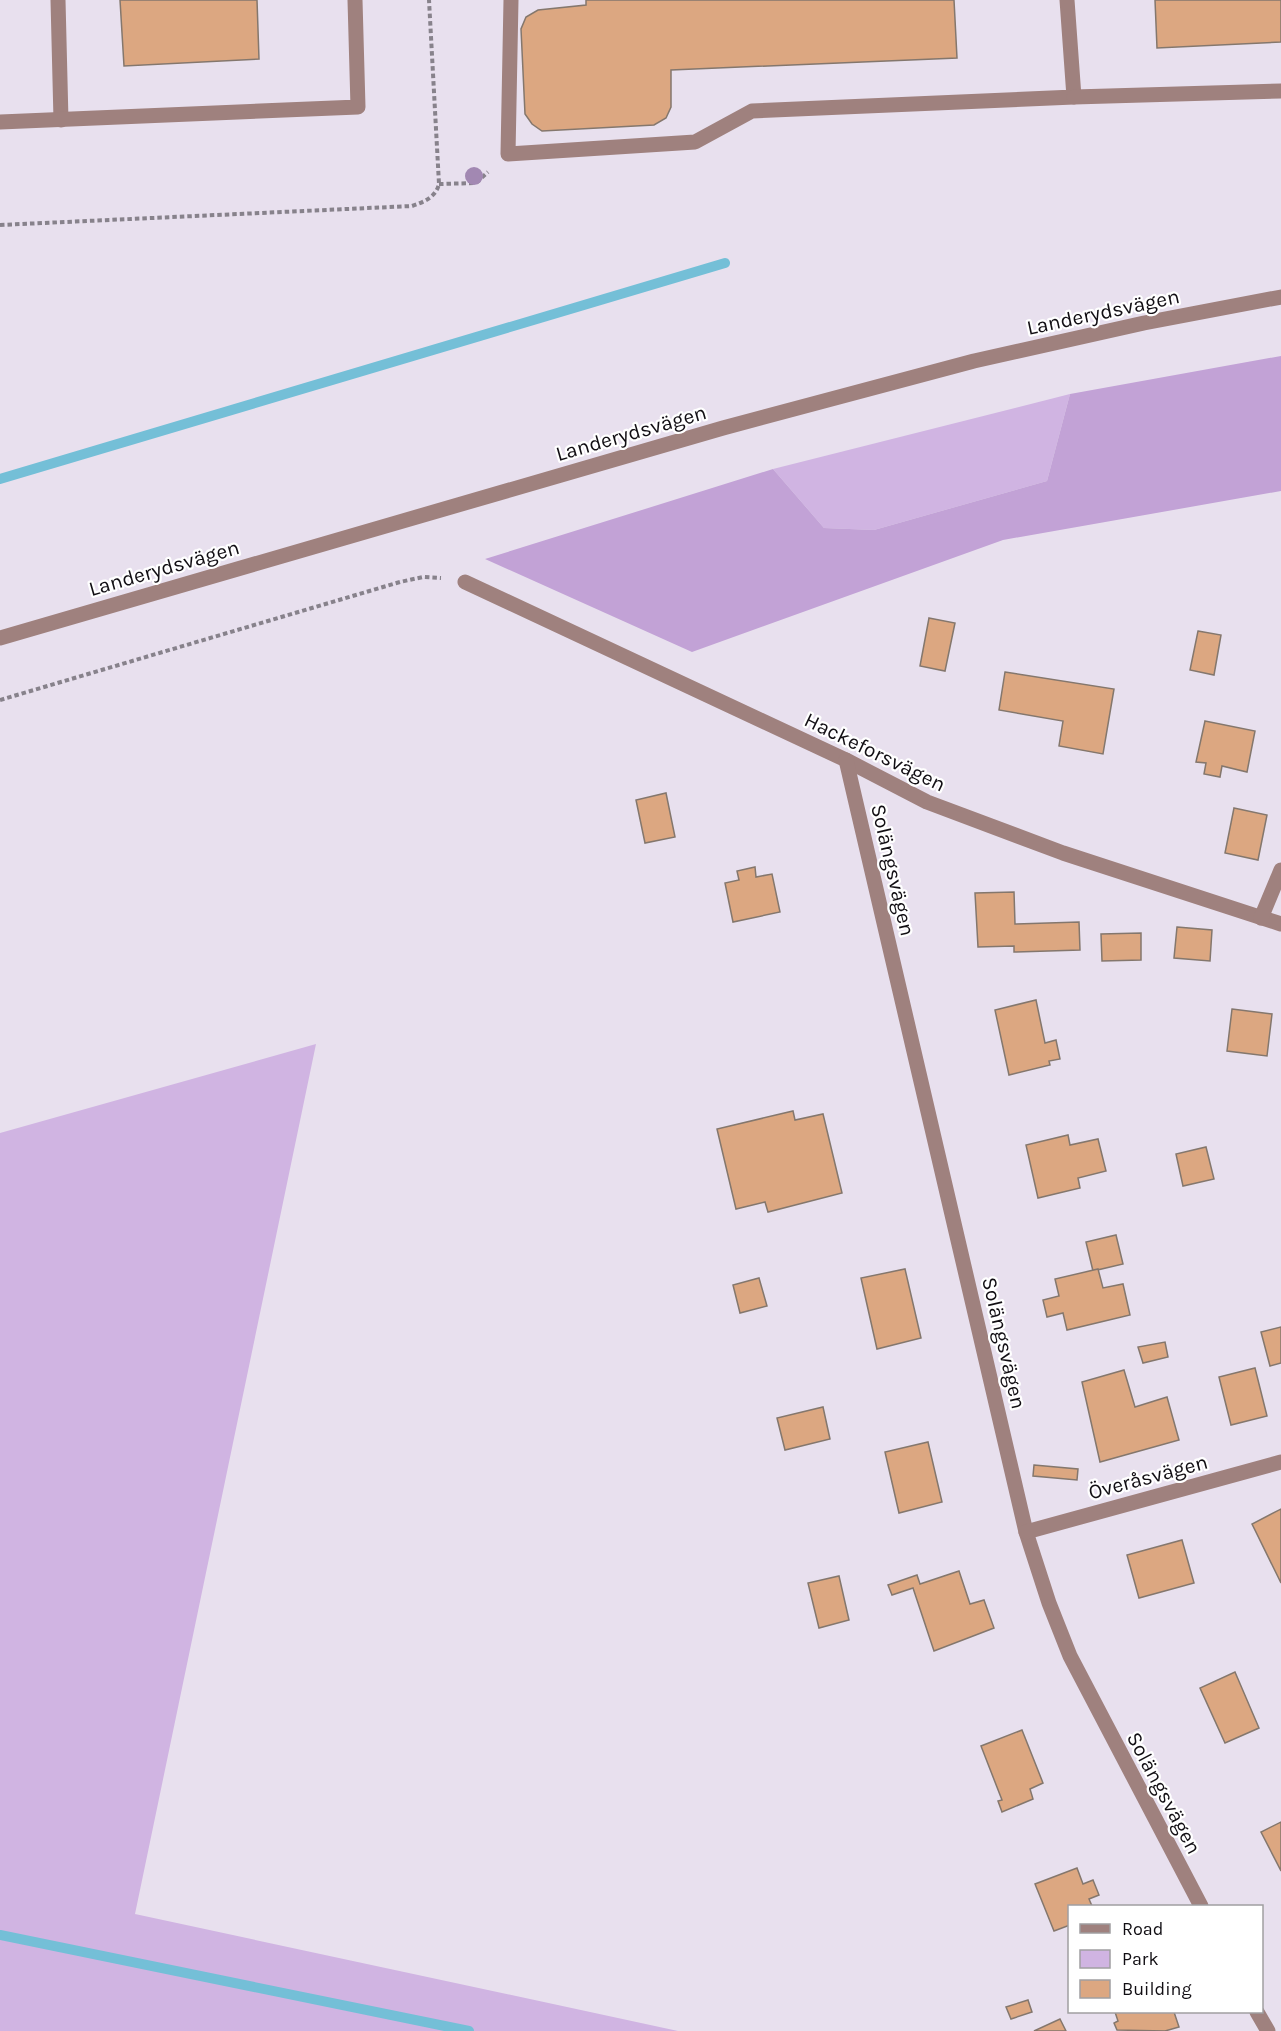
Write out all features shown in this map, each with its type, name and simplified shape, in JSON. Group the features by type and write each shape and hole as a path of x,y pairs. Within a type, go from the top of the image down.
{"street":[{"path":"58,0 62,120"},
{"path":"0,122 358,107 355,0"},
{"path":"511,0 508,154 695,142 752,111 1281,91"},
{"path":"1067,0 1074,98"},
{"name":"Landerydsvägen","path":"0,638 757,419 974,362 1144,323 1281,297"},
{"name":"Hackeforsvägen","path":"465,582 846,760 927,802 993,829 1281,924"},
{"name":"Solängsvägen","path":"846,760 1026,1532 1049,1603 1070,1656 1200,1905"},
{"path":"1261,918 1281,870"},
{"name":"Överåsvägen","path":"1026,1532 1281,1462"},
{"path":"1258,2013 1269,2031"}],"path":[{"path":"0,225 412,206 432,197 439,184 429,0"},
{"path":"439,184 476,183 508,154"},
{"path":"0,700 400,582 423,577 465,582"}],"green space":[{"path":"1070,394 1047,481 874,530 824,528 773,469"},
{"path":"316,1044 135,1914 678,2031 0,2031 0,1133"}],"shaded area":[{"path":"1281,356 1281,491 1003,540 692,652 485,559 773,469 824,528 874,530 1047,481 1070,394"}],"building":[{"path":"120,0 257,0 259,59 124,66"},
{"path":"586,0 954,0 957,58 671,70 671,107 666,118 654,125 542,131 532,124 525,114 521,29 526,17 538,10 586,5"},
{"path":"1155,0 1281,0 1281,42 1157,48"},
{"path":"929,618 955,623 945,671 920,666"},
{"path":"1198,631 1221,635 1214,675 1190,670"},
{"path":"1005,672 1114,689 1103,754 1059,746 1063,721 999,710"},
{"path":"1205,721 1255,731 1247,772 1222,766 1220,777 1204,774 1206,763 1196,762"},
{"path":"666,793 675,837 645,843 636,800"},
{"path":"1234,808 1267,815 1258,860 1225,853"},
{"path":"755,867 756,877 772,874 780,912 733,922 725,883 739,880 737,871"},
{"path":"1014,892 1015,924 1079,922 1080,950 1014,952 1014,946 978,947 975,893"},
{"path":"1177,927 1212,930 1210,961 1174,958"},
{"path":"1141,933 1141,960 1102,961 1101,934"},
{"path":"1036,1000 1045,1043 1056,1040 1060,1059 1049,1061 1050,1065 1009,1075 995,1010"},
{"path":"1232,1009 1272,1014 1267,1056 1227,1051"},
{"path":"793,1111 795,1120 823,1114 842,1193 768,1212 765,1202 736,1209 717,1129"},
{"path":"1068,1135 1070,1145 1098,1139 1106,1171 1078,1178 1080,1188 1038,1198 1026,1145"},
{"path":"1206,1147 1214,1179 1183,1186 1176,1154"},
{"path":"1116,1235 1123,1264 1093,1271 1086,1242"},
{"path":"905,1269 921,1338 877,1349 861,1278"},
{"path":"1098,1269 1103,1288 1123,1284 1130,1315 1067,1330 1063,1313 1047,1317 1043,1300 1059,1296 1055,1279"},
{"path":"759,1278 767,1306 740,1313 733,1285"},
{"path":"1281,1327 1281,1363 1270,1366 1261,1332"},
{"path":"1165,1342 1168,1357 1143,1363 1138,1347"},
{"path":"1255,1368 1267,1416 1231,1425 1219,1377"},
{"path":"1124,1370 1135,1407 1167,1397 1179,1440 1100,1462 1082,1382"},
{"path":"823,1407 830,1439 785,1450 777,1418"},
{"path":"928,1442 942,1502 899,1513 885,1452"},
{"path":"1034,1465 1078,1469 1077,1480 1033,1476"},
{"path":"1281,1509 1281,1583 1252,1524"},
{"path":"1182,1540 1194,1583 1139,1598 1127,1555"},
{"path":"959,1571 970,1604 984,1600 994,1628 934,1651 913,1588 892,1595 888,1585 917,1575 920,1584"},
{"path":"839,1576 849,1620 819,1628 808,1583"},
{"path":"1235,1672 1259,1728 1225,1743 1200,1688"},
{"path":"1022,1730 1043,1783 1030,1789 1033,1799 1002,1812 998,1801 1002,1800 981,1746"},
{"path":"1281,1822 1281,1871 1261,1832"},
{"path":"1077,1868 1083,1884 1093,1880 1099,1895 1089,1899 1092,1905 1068,1905 1068,1926 1054,1931 1035,1884"},
{"path":"1028,2000 1032,2012 1011,2019 1006,2007"},
{"path":"1115,2013 1174,2013 1179,2027 1165,2031 1117,2030 1114,2023 1118,2021"},
{"path":"1060,2019 1066,2031 1034,2031"}],"waterway":[{"path":"0,479 725,263"},
{"path":"0,1935 469,2031"}]}
